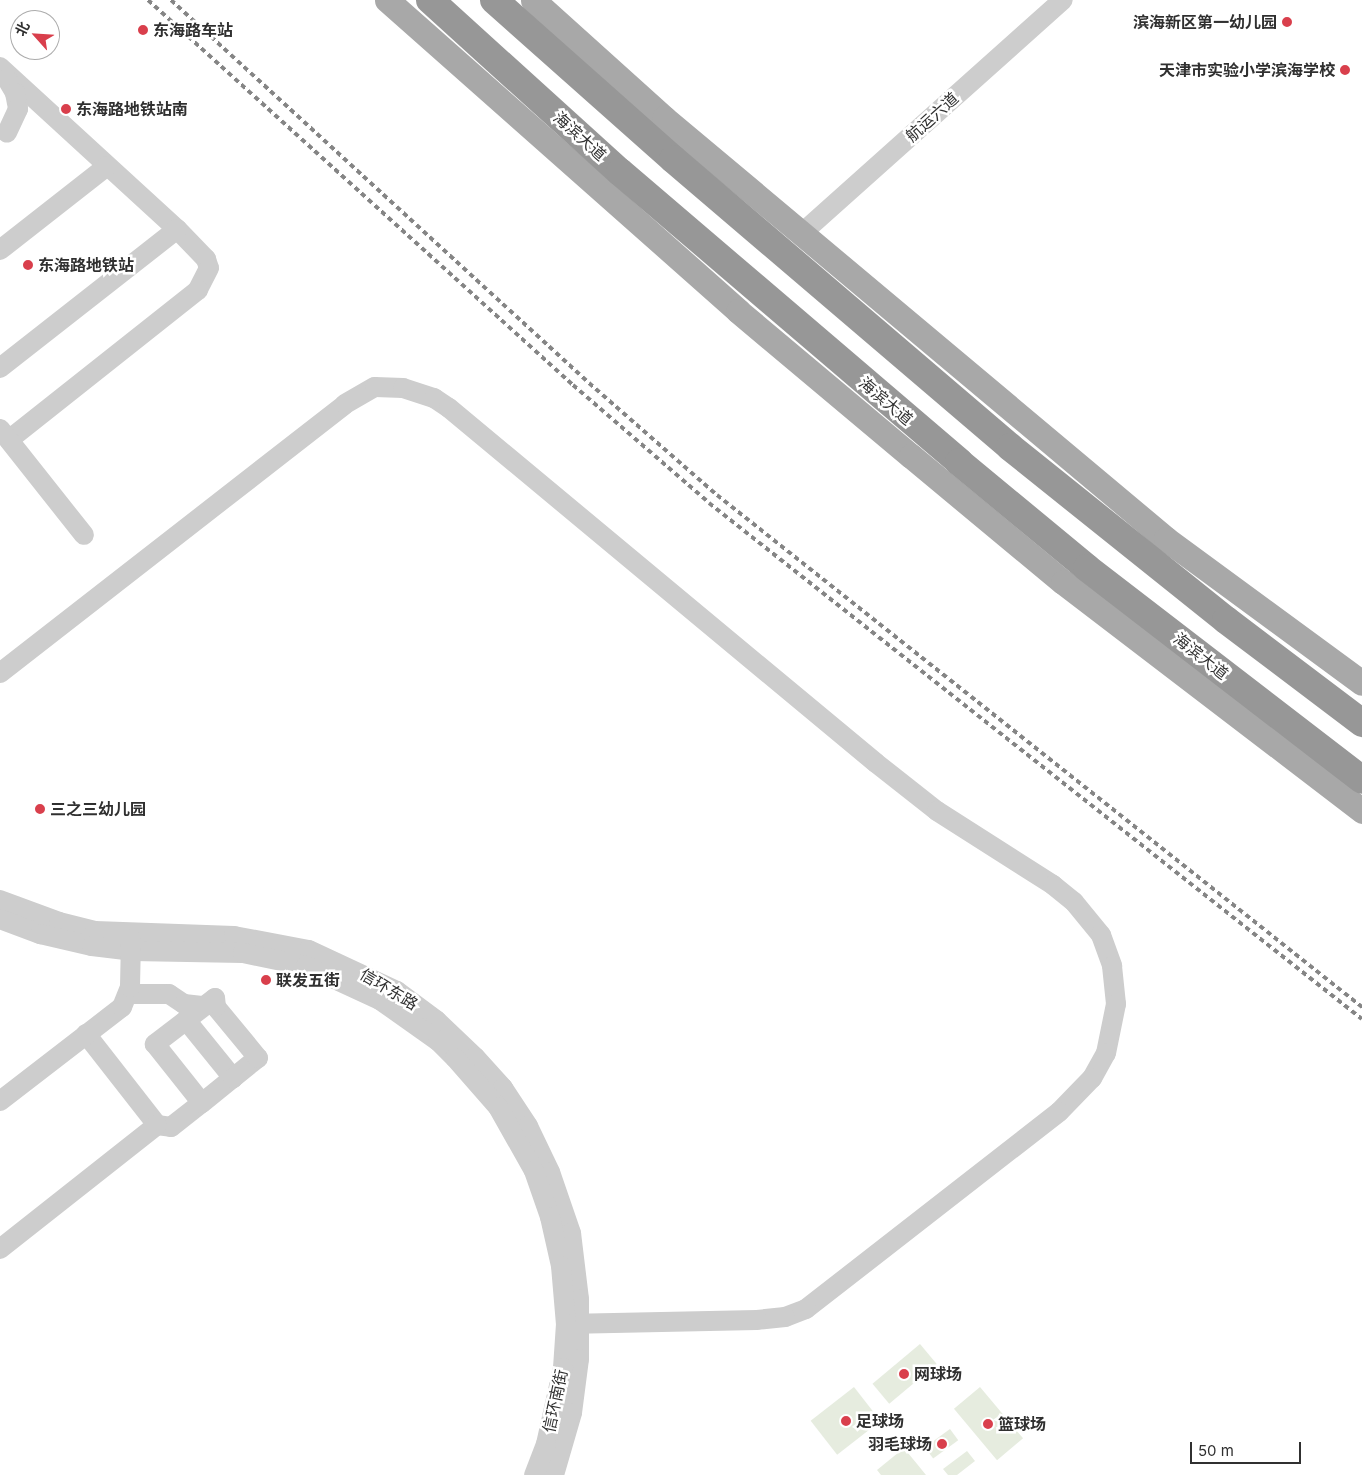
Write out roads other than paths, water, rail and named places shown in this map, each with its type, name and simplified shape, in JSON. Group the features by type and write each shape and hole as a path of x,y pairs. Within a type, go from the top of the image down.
{"highway":[{"name":"海滨大道","path":"430,0 620,172 959,462 1087,568 1362,780"},
{"path":"494,0 673,159 1010,447 1226,620 1362,723"}],"main road":[{"path":"387,0 656,240 911,456 1063,582 1362,811"},
{"path":"533,0 664,118 1166,540 1362,683"}],"street":[{"name":"航运六道","path":"802,234 1063,0"},
{"path":"1,70 177,229 206,259 209,268 198,290 4,435 84,535"},
{"path":"1,70 18,104 16,119 4,136"},
{"path":"4,136 42,106"},
{"path":"0,250 107,166"},
{"path":"0,368 177,229"},
{"path":"0,673 345,404 375,387 403,388 434,398 449,408 876,763 937,811 1053,885 1087,917 1101,935 1112,966 1116,1004 1106,1053 1092,1078 1059,1112 806,1309 785,1318 757,1320 573,1324"},
{"name":"信环东路","path":"0,900 80,928 131,942"},
{"name":"信环东路","path":"0,918 59,939 131,942 215,934 260,938 301,948 378,980 436,1020 503,1088 539,1148 559,1193 571,1233 573,1324"},
{"path":"0,1101 122,1007 128,994 131,942"},
{"path":"128,994 169,994 184,1004 202,1006"},
{"path":"86,1034 157,1125 171,1127 202,1103 258,1058 216,1007 216,998 202,1006 155,1044 202,1103"},
{"path":"186,1020 233,1078"},
{"path":"0,1249 157,1125"},
{"name":"信环南街","path":"534,1475 553,1416 573,1324"},
{"name":"信环南街","path":"554,1475 577,1387 573,1324"}],"railway":[{"path":"148,0 573,385 709,503 1362,1019"},
{"path":"171,0 589,383 717,495 1362,1007"}],"place":[{"name":"滨海新区第一幼儿园","path":"1287,22"},
{"name":"东海路车站","path":"143,30"},
{"name":"天津市实验小学滨海学校","path":"1345,70"},
{"name":"东海路地铁站南","path":"66,109"},
{"name":"东海路地铁站","path":"28,265"},
{"name":"三之三幼儿园","path":"40,809"},
{"name":"联发五街","path":"266,980"},
{"name":"网球场","path":"904,1374"},
{"name":"足球场","path":"846,1421"},
{"name":"篮球场","path":"988,1424"},
{"name":"羽毛球场","path":"942,1444"}]}
